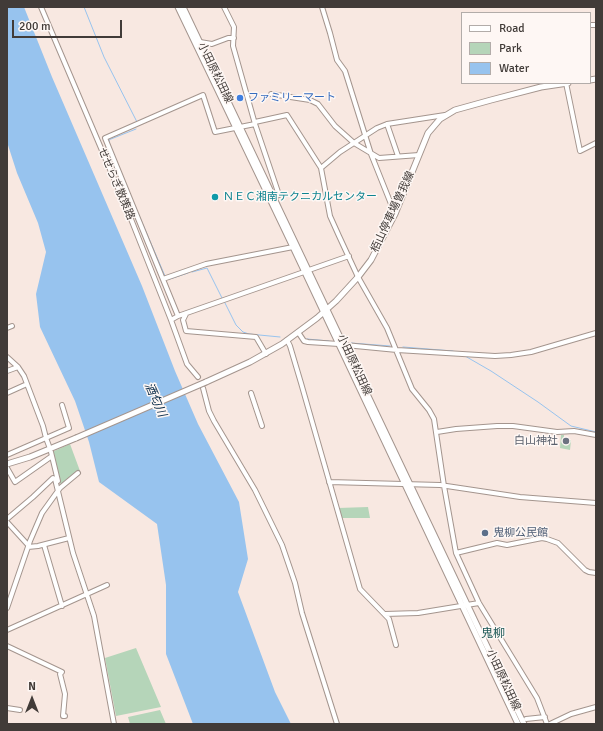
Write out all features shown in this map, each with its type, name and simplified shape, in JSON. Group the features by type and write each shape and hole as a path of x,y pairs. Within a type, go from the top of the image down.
{"main road":[{"name":"小田原松田線","path":"178,7 274,197 339,344 397,469 525,721"},
{"name":"小田原松田線","path":"183,7 293,247 307,271"},
{"name":"栢山停車場曽我線","path":"7,464 30,458 204,385 266,354 287,340 336,301 371,260 395,214 428,133 436,123 445,115 460,109 532,89 561,84"},
{"name":"小田原松田線","path":"325,310 345,345 411,484 518,724"}],"street":[{"name":"せせらぎ散策路","path":"40,7 128,214 171,320 187,364 198,377"},
{"path":"224,7 234,27 233,46 255,123 279,196 274,197"},
{"path":"322,7 337,60 344,70 371,154 395,214"},
{"path":"200,42 212,44 228,38 234,38"},
{"path":"567,84 580,150 596,143"},
{"path":"271,94 310,100 318,104 335,126 354,143 379,158 419,155"},
{"path":"178,316 171,293 163,279 105,138 203,95 215,132 287,116 321,168 330,216 358,277 366,288 397,350 412,389 430,410 434,420 456,553 479,603 537,698 548,724 571,714 596,707"},
{"path":"321,168 377,128 387,124 445,115"},
{"path":"387,124 398,156"},
{"path":"163,279 190,272 206,264 293,247"},
{"path":"171,320 186,313 349,256"},
{"path":"186,313 183,320 186,331 256,337 266,354"},
{"path":"7,328 12,326"},
{"path":"297,333 304,341 339,344"},
{"path":"345,345 397,350 496,356 531,352 596,333"},
{"path":"287,340 360,589 389,620 396,645"},
{"path":"7,357 18,367 27,384 49,446"},
{"path":"7,371 18,367"},
{"path":"7,393 27,384"},
{"path":"204,385 209,411 255,490 282,546 295,583 302,612 337,724"},
{"path":"251,393 262,426"},
{"path":"7,455 69,428 62,405"},
{"path":"437,432 456,429 514,426 557,432 574,431 596,435"},
{"path":"7,468 15,482 51,454 69,538 94,616 114,724"},
{"path":"7,608 28,546 42,513 59,489 78,473"},
{"path":"7,518 33,497 53,478 56,478"},
{"path":"329,482 405,483 444,486 520,497 596,503"},
{"path":"7,522 28,546 33,547 44,545 69,538"},
{"path":"456,553 497,543 507,545 542,538 558,543 585,570 596,573"},
{"path":"44,545 62,606"},
{"path":"7,630 107,585"},
{"path":"385,614 418,613 479,603"},
{"path":"7,646 62,672 60,674 65,694 63,716 65,716"},
{"path":"7,708 20,710"},
{"path":"525,721 545,717"}],"green space":[{"name":"白山神社","path":"561,435 564,435 564,440 571,440 570,450 560,448"},
{"path":"70,444 80,471 61,486 52,452"},
{"path":"368,507 370,518 341,518 338,508"},
{"path":"136,648 161,707 116,716 105,658"},
{"path":"160,710 166,724 130,724 128,717"}],"water":[{"name":"酒匂川","path":"7,7 24,7 52,77 142,286 175,371 198,424 239,502 248,559 238,592 275,692 291,724 193,724 166,654 166,585 157,524 99,482 89,442 75,401 40,327 36,294 46,252 38,223 17,173 7,142"}],"waterway":[{"path":"84,7 104,57 137,122"},
{"path":"109,143 109,140 136,129"},
{"path":"126,185 165,276"},
{"path":"192,272 207,268 222,298"},
{"path":"170,279 188,273"},
{"path":"224,301 236,325 243,332 280,337"},
{"path":"307,339 329,341"},
{"path":"351,343 390,346"},
{"path":"403,347 453,351"},
{"path":"465,356 538,402 571,426 596,432"}],"place":[{"name":"ファミリーマート","path":"240,98"},
{"name":"ＮＥＣ湘南テクニカルセンター","path":"215,197"},
{"name":"白山神社","path":"566,441"},
{"name":"鬼柳公民館","path":"485,533"}],"district":[{"name":"鬼柳","path":"493,634"}]}
